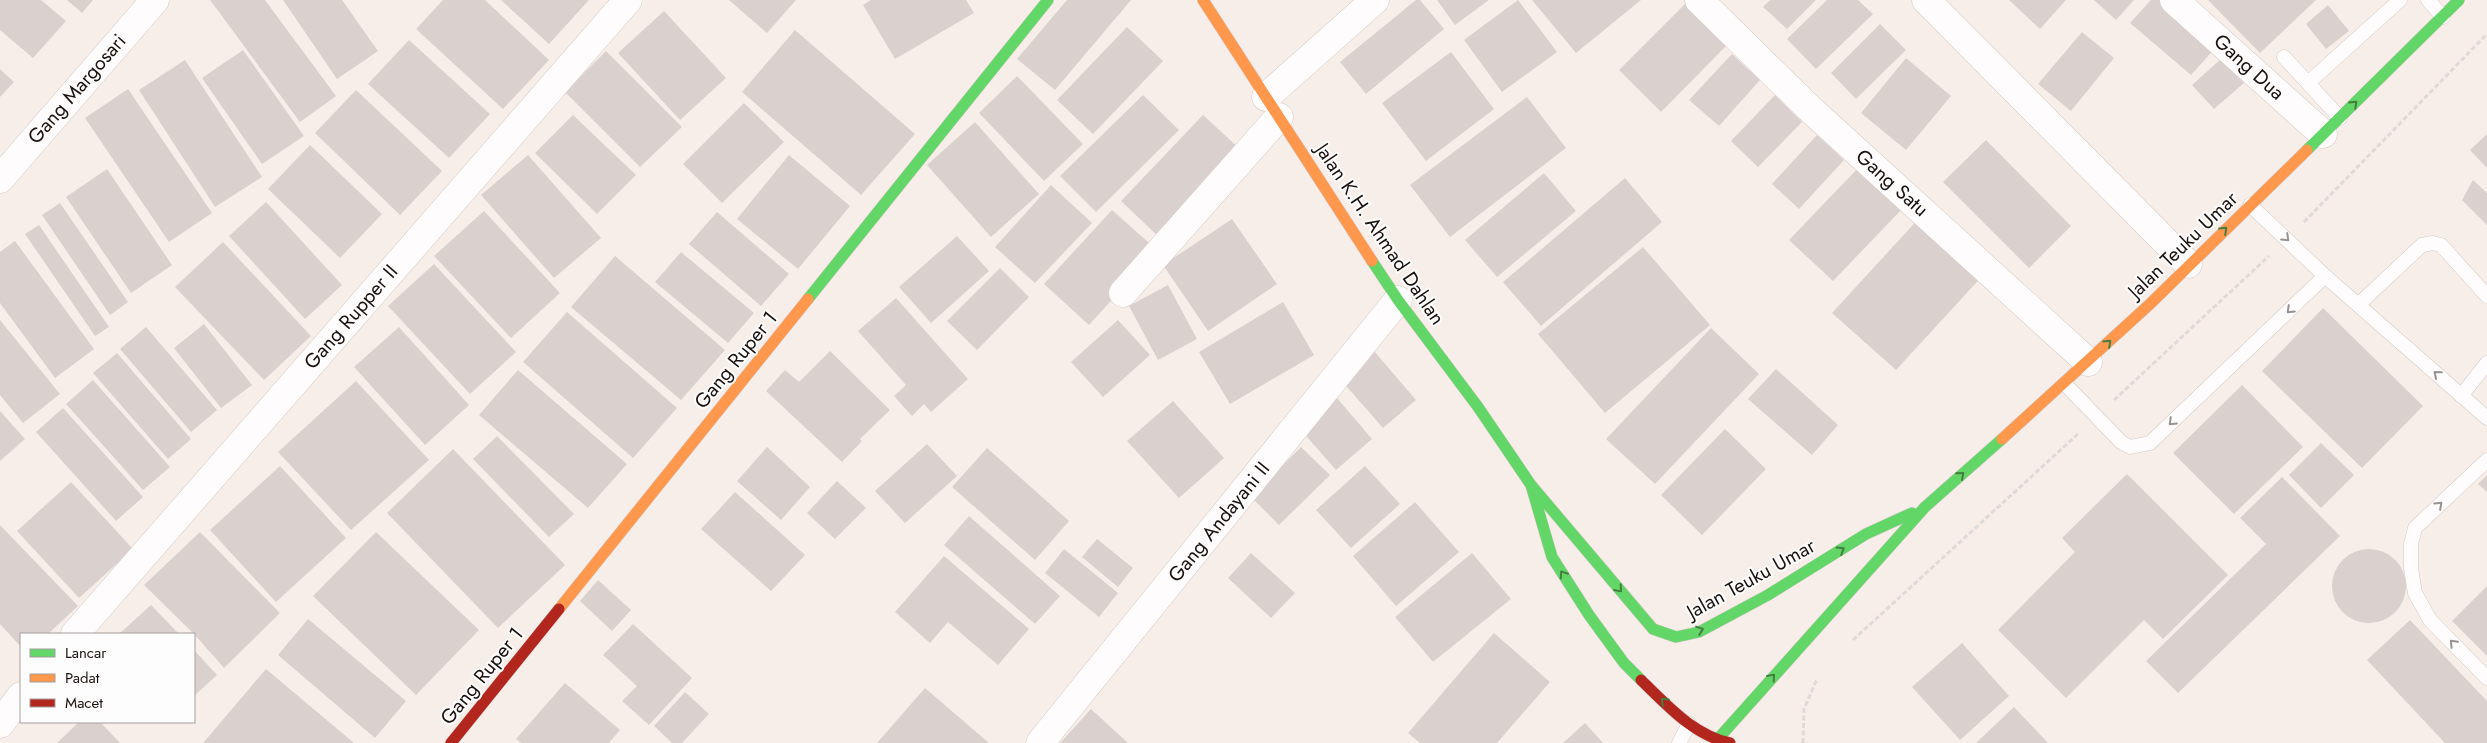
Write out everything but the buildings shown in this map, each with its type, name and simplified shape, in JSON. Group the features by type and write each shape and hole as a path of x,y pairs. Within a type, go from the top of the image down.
{"street":[{"name":"Gang Margosari","path":"0,179 155,0"},
{"name":"Gang Rupper II","path":"76,633 628,0"},
{"name":"Gang Ruper 1","path":"451,743 1048,0"},
{"name":"Jalan K.H. Ahmad Dahlan","path":"1203,0 1398,300 1478,407 1531,485"},
{"path":"1122,293 1273,107 1376,0"},
{"name":"Gang Satu","path":"1699,0 1809,108 2088,362"},
{"path":"1926,0 2188,264"},
{"name":"Gang Dua","path":"2174,0 2332,126"},
{"name":"Jalan Teuku Umar","path":"1717,742 1925,507 2065,384 2332,126 2452,5"},
{"name":"Gang Andayani II","path":"1040,743 1398,300"},
{"path":"1531,485 1552,557 1624,663 1689,724 1717,742 1730,743"},
{"name":"Jalan Teuku Umar","path":"1531,485 1653,629 1676,636 1699,632 1768,594 1866,534 1925,507"},
{"path":"0,724 20,697"}],"lane":[{"path":"2308,83 2400,0"},
{"path":"2428,0 2452,5"},
{"path":"2284,57 2308,83 2332,126"},
{"path":"2250,205 2325,276 2487,418"},
{"path":"2358,305 2422,244 2427,243 2441,245 2487,296"},
{"path":"2065,384 2121,442 2130,447 2150,443 2325,276"},
{"path":"2461,396 2487,363"},
{"path":"2487,460 2415,528 2411,544 2411,568 2415,593 2430,620 2487,678"},
{"path":"1679,743 1689,724"}],"path":[{"path":"1850,643 2287,240 2487,34"},
{"path":"1803,743 1804,709 1818,677"}],"traffic: fast":[{"path":"808,299 1048,0"},
{"path":"2307,150 2459,0"},
{"path":"1372,261 1398,300 1478,407 1531,485 1552,557 1589,615 1624,663 1641,680"},
{"path":"1717,740 1925,507 2002,439"},
{"path":"1531,485 1653,629 1676,637 1699,632 1768,595 1866,534 1912,513"}],"traffic: slow":[{"path":"1203,0 1372,261"},
{"path":"2002,439 2151,303 2307,150"},
{"path":"559,609 808,299"}],"traffic: jam":[{"path":"451,743 559,609"},
{"path":"1641,680 1692,726 1717,739 1730,743"}]}
